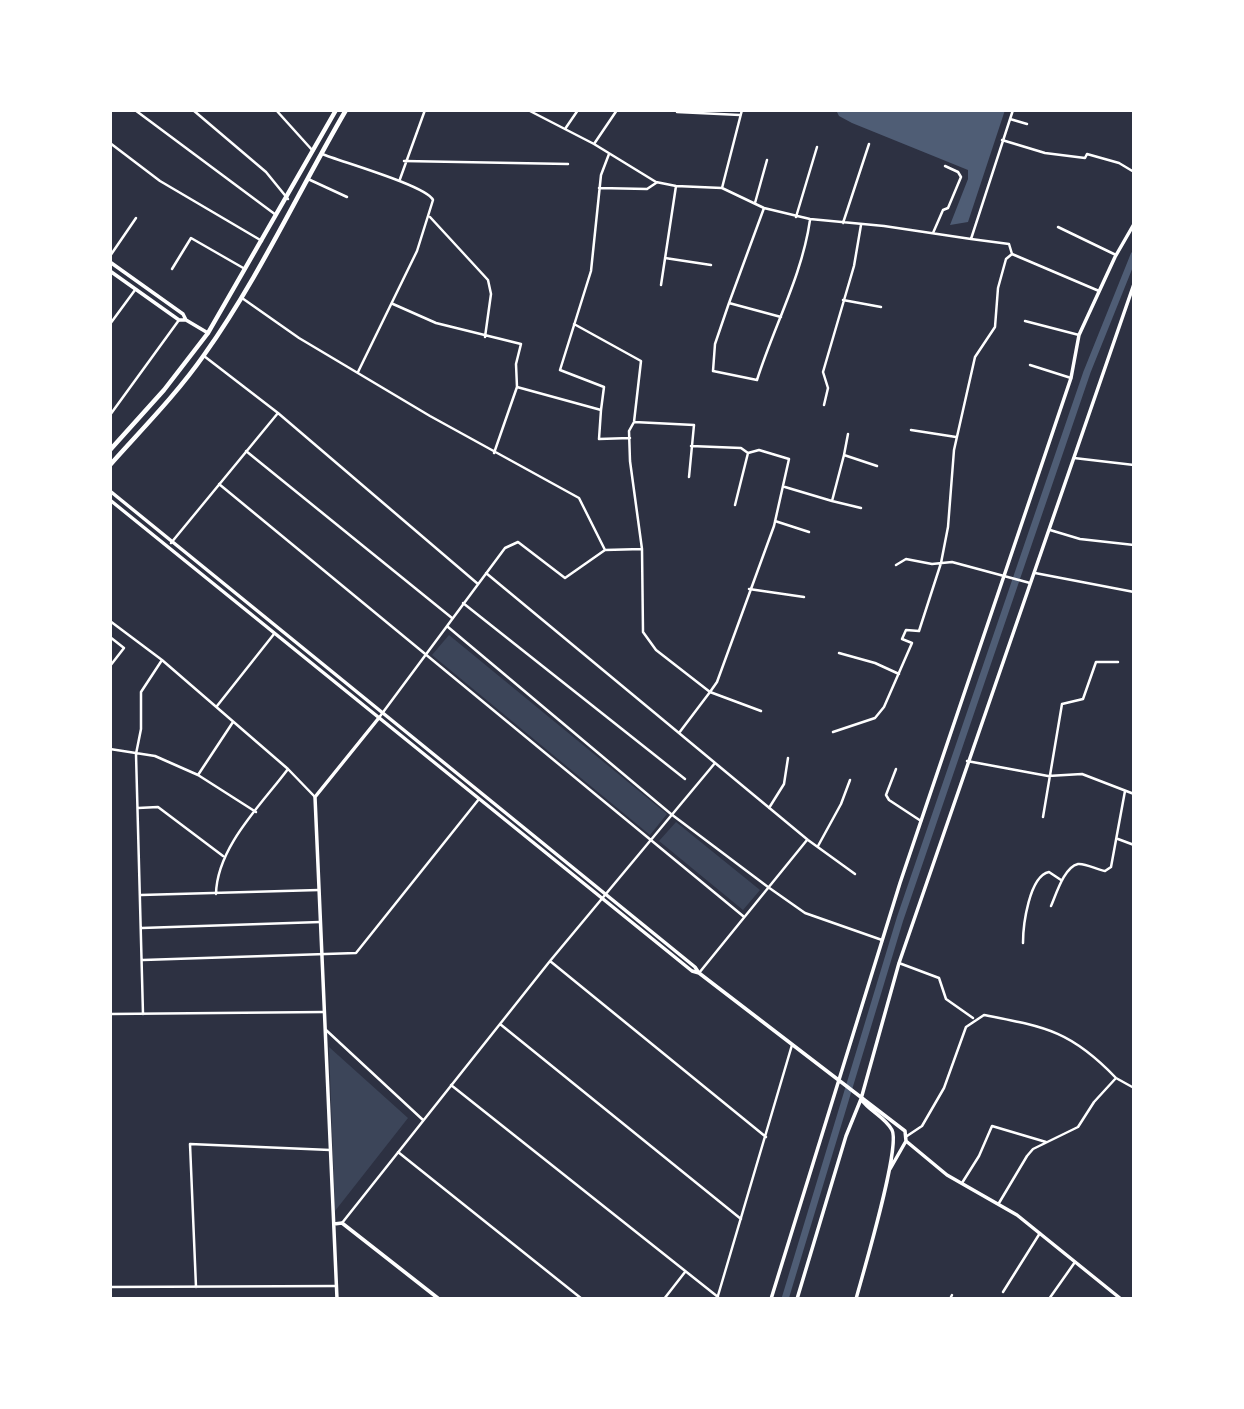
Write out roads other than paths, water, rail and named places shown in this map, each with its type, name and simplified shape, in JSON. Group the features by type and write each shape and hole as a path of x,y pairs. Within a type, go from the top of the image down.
{"main road":[{"path":"111,446 164,390 208,333 278,216 336,110"},
{"path":"110,465 204,356 241,297 346,110"},
{"path":"326,130 333,133"}],"street":[{"path":"135,110 278,216"},
{"path":"193,110 256,163 288,198"},
{"path":"276,110 313,151"},
{"path":"399,180 425,110"},
{"path":"528,110 594,144 656,182 676,186 722,188 764,208 796,217 1009,244 1012,254"},
{"path":"565,129 578,110"},
{"path":"594,144 617,110"},
{"path":"722,188 741,110"},
{"path":"971,239 1013,110"},
{"path":"677,112 740,116"},
{"path":"1010,119 1027,124"},
{"path":"1002,140 1045,153 1084,159 1087,154 1119,163 1134,172"},
{"path":"110,143 160,181 262,241"},
{"path":"843,223 869,144"},
{"path":"796,217 817,147"},
{"path":"321,154 386,178 399,180 432,196 430,217 393,304 358,372"},
{"path":"609,154 599,188 591,271 560,370 604,387 599,439 630,438"},
{"path":"755,204 768,160"},
{"path":"404,161 568,164"},
{"path":"933,233 943,210 948,208 961,177 946,166"},
{"path":"309,179 347,197"},
{"path":"599,188 647,189 656,182"},
{"path":"661,285 676,186"},
{"path":"764,208 715,344 713,372 757,380 806,246 810,219"},
{"path":"430,217 488,280 491,294 485,337"},
{"path":"110,256 136,218"},
{"path":"771,1299 882,940 990,612 1071,378 1079,335 1116,255 1134,224"},
{"path":"824,405 828,388 823,372 854,266 862,225"},
{"path":"1058,227 1116,255"},
{"path":"172,269 191,238 245,270"},
{"path":"1012,254 1099,291"},
{"path":"832,732 875,718 900,674 912,643 902,639 906,630 919,631 941,563 952,503 951,472 956,437 975,357 995,327 999,288 1006,259 1012,254"},
{"path":"665,258 711,265"},
{"path":"110,262 183,314 186,320"},
{"path":"110,271 179,320 186,320 208,333"},
{"path":"797,1299 846,1136 861,1099 899,963 1134,284"},
{"path":"110,324 135,289"},
{"path":"241,297 299,338 494,453 579,498 605,550"},
{"path":"843,300 881,307"},
{"path":"729,303 781,317"},
{"path":"393,304 436,323 521,344 516,364 517,387 494,453"},
{"path":"110,415 179,320"},
{"path":"1025,321 1079,335"},
{"path":"574,324 641,361 630,438 642,549 643,632 656,650 710,692 761,712"},
{"path":"204,356 278,413 478,584"},
{"path":"1030,365 1071,378"},
{"path":"517,387 601,410"},
{"path":"171,543 278,413"},
{"path":"634,422 689,423 695,429 688,477"},
{"path":"911,430 956,437"},
{"path":"832,500 848,434"},
{"path":"691,446 741,448 748,453"},
{"path":"679,733 718,682 785,487 789,459 759,450 748,453"},
{"path":"246,451 452,618"},
{"path":"735,505 748,453"},
{"path":"844,455 877,466"},
{"path":"1074,458 1134,465"},
{"path":"219,484 743,916"},
{"path":"785,487 861,508"},
{"path":"110,491 605,893 699,973 837,1081 905,1130 906,1140 890,1169 856,1299"},
{"path":"110,500 601,899 692,971 699,973"},
{"path":"775,521 809,532"},
{"path":"1050,530 1080,539 1134,545"},
{"path":"314,797 378,719 505,548 518,542 565,578 605,550 642,549"},
{"path":"896,565 906,559 952,562 1032,583"},
{"path":"486,573 808,840 855,874"},
{"path":"1035,573 1134,592"},
{"path":"750,589 804,597"},
{"path":"463,603 685,779"},
{"path":"110,621 162,660 216,706 288,769 314,797 337,1299"},
{"path":"446,626 671,814 768,887 805,913 882,940"},
{"path":"216,706 274,635"},
{"path":"110,637 124,648 110,666"},
{"path":"839,653 875,663 900,674"},
{"path":"143,1014 136,754 141,729 141,692 162,660"},
{"path":"1043,817 1062,704 1083,699 1096,662 1118,662"},
{"path":"198,775 233,721"},
{"path":"110,748 155,756 198,775 256,812"},
{"path":"769,808 784,784 788,758"},
{"path":"967,761 1048,776 1082,774 1134,793"},
{"path":"334,1224 342,1223 605,893 715,763"},
{"path":"216,894 216,876 224,857 288,769"},
{"path":"896,769 886,795 889,800 921,821"},
{"path":"818,848 850,780"},
{"path":"1051,906 1063,881 1078,864 1109,870 1118,839 1125,791"},
{"path":"143,960 356,953 478,799"},
{"path":"138,808 158,807 224,857"},
{"path":"1118,839 1134,845"},
{"path":"699,973 808,840"},
{"path":"1023,943 1026,906 1044,873 1049,872 1063,881"},
{"path":"141,895 319,890"},
{"path":"142,928 320,922"},
{"path":"550,961 766,1137"},
{"path":"899,963 939,978 946,999 974,1019"},
{"path":"110,1014 325,1012"},
{"path":"894,1140 899,1144 922,1126 944,1088 966,1027 974,1019 984,1015 1052,1029 1093,1054 1116,1078 1134,1087"},
{"path":"500,1024 741,1219"},
{"path":"326,1030 423,1121"},
{"path":"452,1085 718,1298 792,1045"},
{"path":"999,1203 1027,1156 1046,1142 1078,1127 1094,1102 1116,1078"},
{"path":"861,1099 890,1127 894,1140 888,1162 890,1169"},
{"path":"962,1183 979,1156 992,1126 1046,1142"},
{"path":"906,1140 931,1164 999,1203 1040,1233 1121,1299"},
{"path":"196,1287 190,1144 331,1150"},
{"path":"398,1152 582,1299"},
{"path":"342,1223 439,1299"},
{"path":"1003,1292 1040,1233"},
{"path":"1049,1299 1075,1262"},
{"path":"664,1299 685,1272"},
{"path":"110,1287 336,1286"}],"waterway":[{"path":"785,1299 900,919 1087,372 1134,255"}]}
